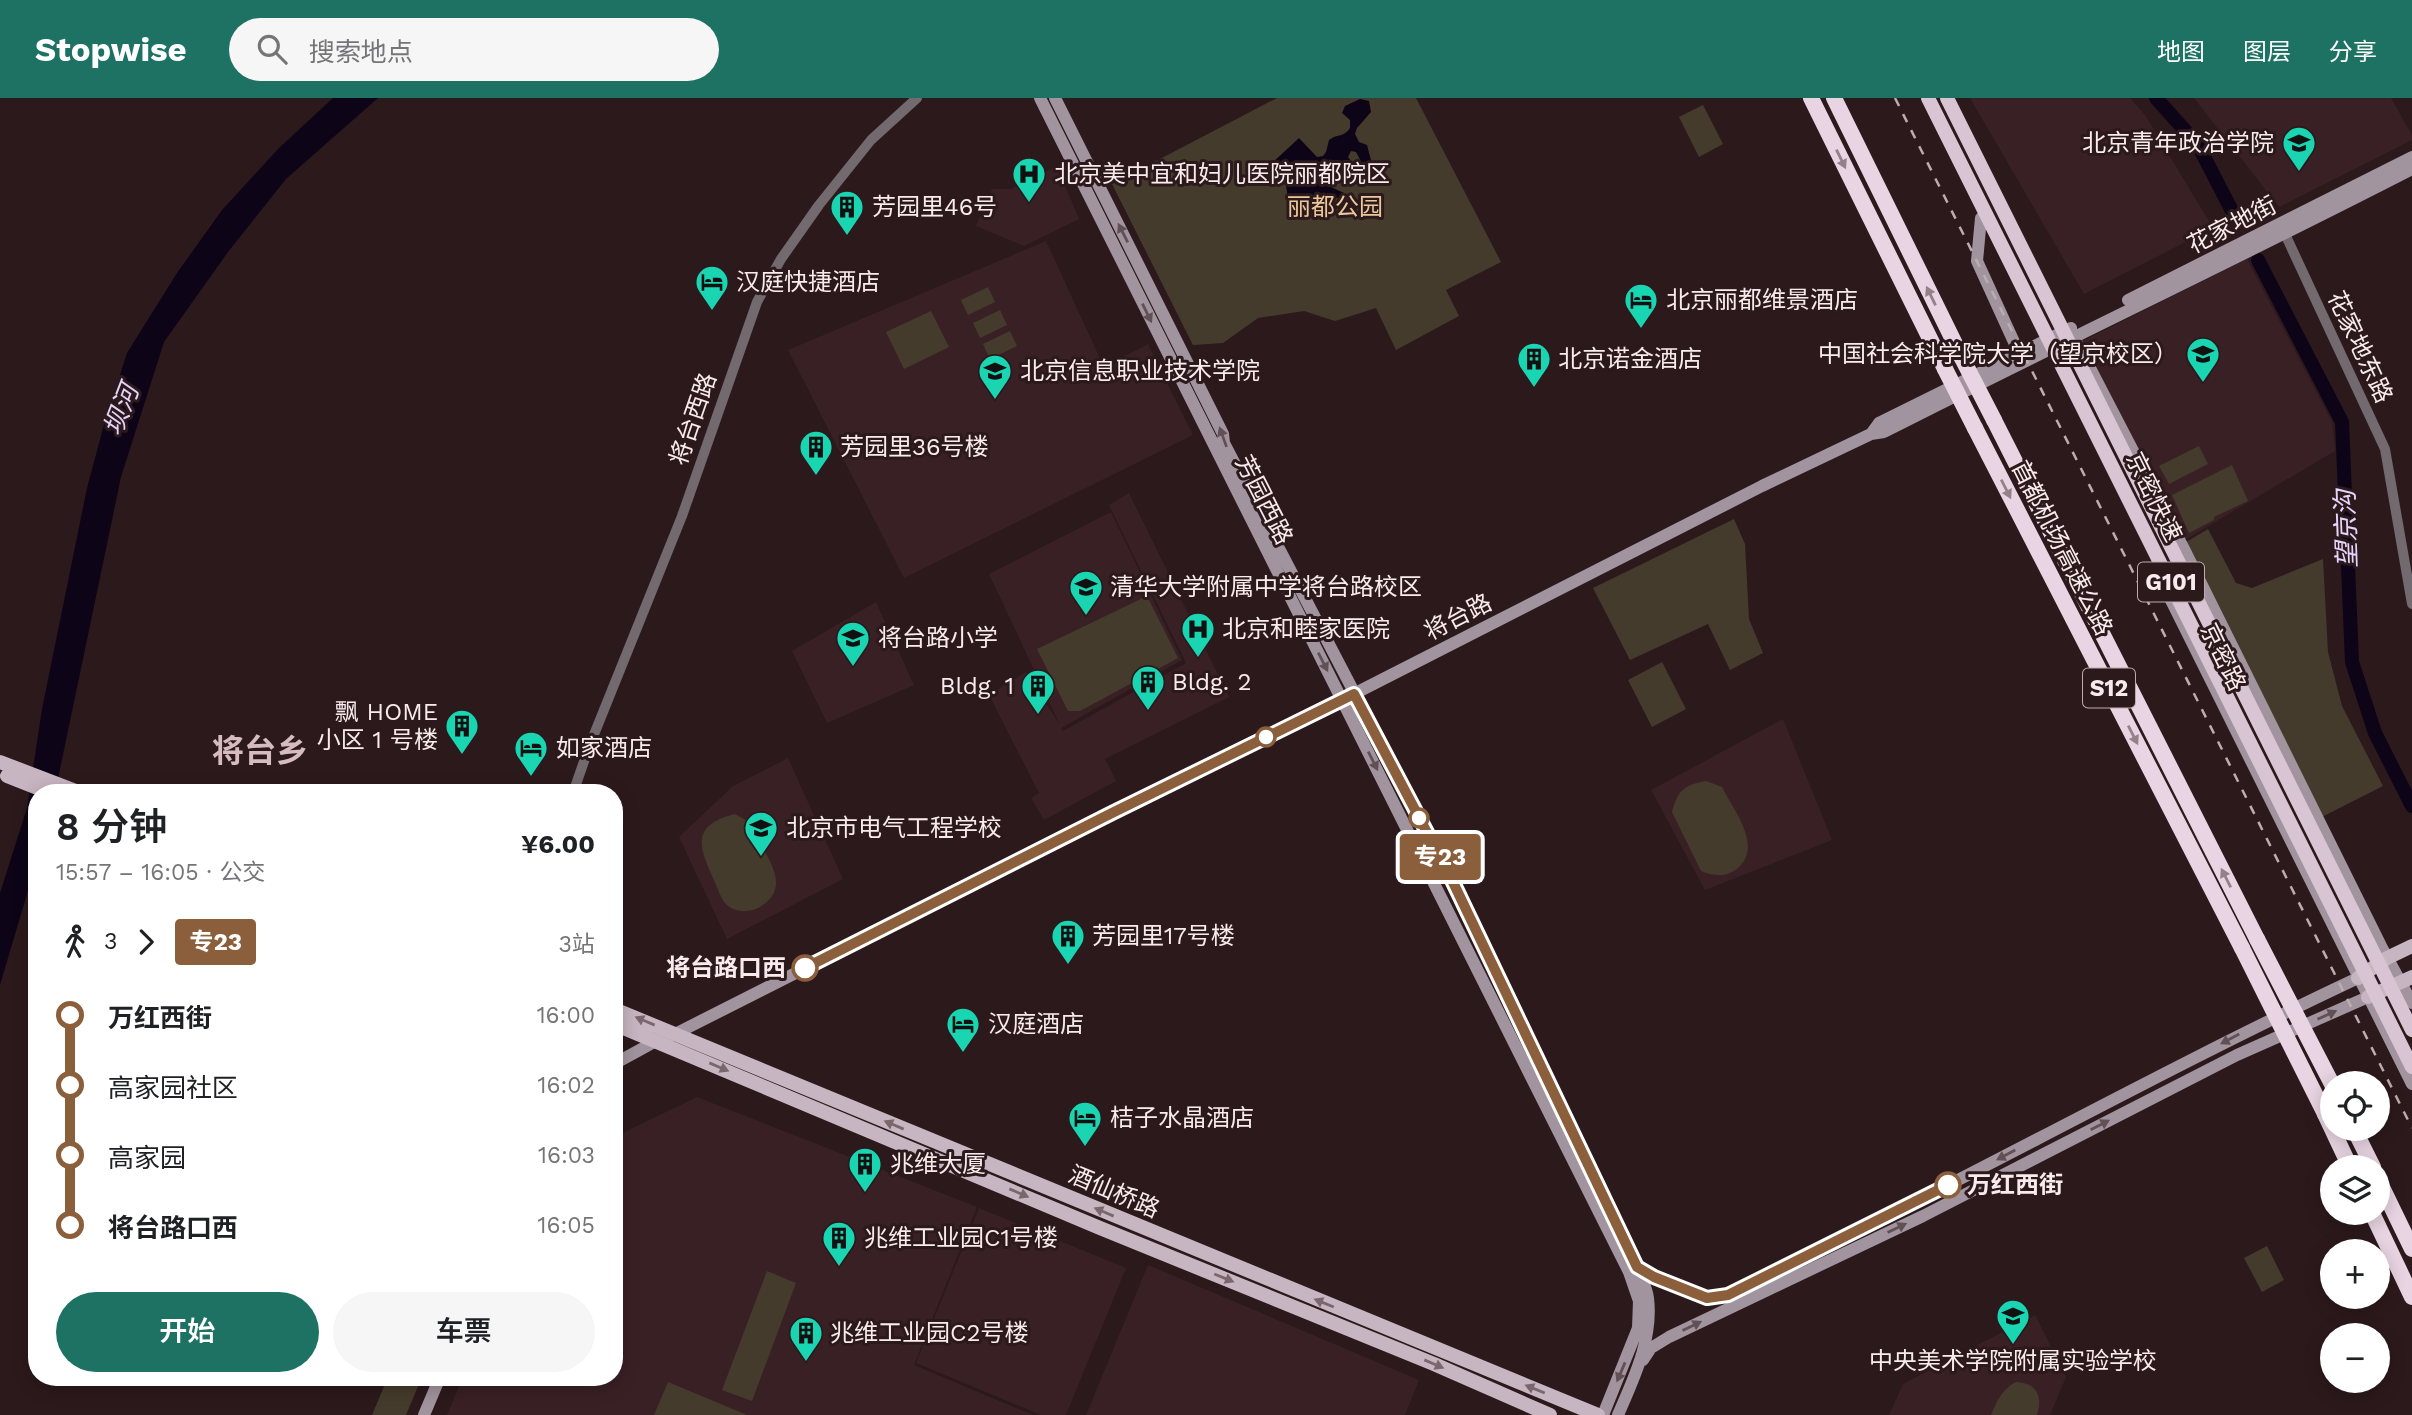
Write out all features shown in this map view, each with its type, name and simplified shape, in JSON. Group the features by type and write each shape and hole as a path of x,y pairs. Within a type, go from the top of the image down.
{"highway":[{"name":"首都机场高速公路","path":"1811,98 1945,369 2242,948 2344,1155"},
{"name":"首都机场高速公路","path":"1834,98 1962,358 2325,1071"},
{"name":"京密快速","path":"1928,98 2412,1068"},
{"name":"京密快速","path":"1949,98 2412,1030"},
{"path":"2390,1204 2412,1249"},
{"path":"2378,1225 2412,1297"}],"main road":[{"name":"芳园西路","path":"1040,98 1629,1272 1639,1301 1639,1328 1600,1415"},
{"name":"芳园西路","path":"1055,98 1223,434 1224,443 1451,878 1637,1267 1648,1297 1648,1330 1639,1366 1618,1415"},
{"name":"京密路","path":"1923,98 2412,1084"},
{"name":"京密路","path":"1949,98 2185,551 2387,958 2406,979 2412,1003"},
{"name":"花家地街","path":"2072,333 2412,157"},
{"name":"花家地街","path":"2072,333 2285,234 2412,169"},
{"path":"1981,218 1977,261 2019,353"},
{"path":"2045,345 2072,333"},
{"name":"将台路","path":"1871,434 1879,423 2019,353 2045,345"},
{"name":"将台路","path":"623,1059 1354,694 1762,486 1871,434 1884,432 2045,345"},
{"path":"5,769 53,784"},
{"path":"5,769 33,784"},
{"path":"1637,1267 1654,1277 1707,1298 1728,1295 1986,1166 2248,1030 2358,978 2387,958 2412,946"},
{"path":"1639,1366 1651,1348 1669,1337 1923,1216 2237,1055 2406,979"},
{"name":"酒仙桥路","path":"623,1013 1600,1415"},
{"name":"酒仙桥路","path":"623,1028 1100,1228 1434,1364 1550,1415"},
{"path":"424,1415 436,1386"}],"street":[{"name":"将台西路","path":"577,784 682,516 757,302 781,259 818,205 871,140 917,98"},
{"name":"花家地东路","path":"2285,234 2385,449 2412,604"}],"shaded area":[{"path":"1970,98 2130,98 2145,115 2213,228 2084,294"},
{"name":"北京青年政治学院","path":"2194,98 2391,98 2412,135 2412,140 2279,207"},
{"name":"北京美中宜和妇儿医院丽都院区","path":"1057,166 1079,219 1024,246 976,226 992,189 1011,189"},
{"name":"北京信息职业技术学院","path":"1046,241 1104,367 1148,344 1193,435 904,578 788,350"},
{"name":"中国社会科学院大学（望京校区）","path":"2247,259 2332,422 2335,451 2178,544 2075,345"},
{"path":"1129,493 1229,697 1105,759 1116,781 1044,820 1031,798 1039,793 989,695 1026,672 1060,725 989,574 1111,512 1182,660 1061,728 1063,731 1186,663 1109,505"},
{"name":"将台路小学","path":"876,602 914,685 827,723 792,651"},
{"path":"1783,719 1832,840 1705,890 1651,790"},
{"name":"北京市电气工程学校","path":"788,758 843,879 727,939 679,837 733,786"},
{"path":"697,1097 977,1207 914,1365 1033,1415 447,1415 459,1386 623,1386 623,1133"},
{"path":"979,1208 1126,1268 1066,1415 1041,1415 916,1363"},
{"path":"1148,1265 1419,1380 1405,1415 1086,1415"},
{"name":"中央美术学院附属实验学校","path":"2035,1315 2066,1377 2050,1415 1889,1415 1903,1384"}],"green space":[{"name":"丽都公园","path":"1277,98 1416,98 1501,262 1446,290 1459,316 1396,350 1376,308 1335,321 1304,311 1258,318 1223,343 1193,345 1112,184"},
{"path":"1703,105 1723,144 1699,157 1679,117"},
{"path":"988,287 995,302 968,315 961,300"},
{"path":"1000,310 1007,325 980,338 973,323"},
{"path":"931,311 949,347 904,369 886,332"},
{"path":"1010,331 1017,346 990,359 983,344"},
{"path":"2199,446 2208,464 2169,484 2159,466"},
{"path":"2232,465 2248,501 2214,517 2214,520 2189,533 2172,495"},
{"path":"1734,519 1745,544 1749,619 1763,653 1730,670 1708,624 1630,660 1593,588"},
{"path":"2208,529 2236,583 2252,588 2323,559 2328,652 2342,706 2383,786 2312,822 2178,547"},
{"path":"1147,596 1178,658 1080,711 1068,711 1037,649"},
{"path":"1662,662 1686,709 1652,727 1628,680"},
{"path":"1706,781 1722,787 1739,817 1747,839 1745,859 1738,868 1724,875 1701,871 1672,812 1683,790 1692,784"},
{"path":"735,814 753,827 776,878 774,893 769,900 760,907 747,911 733,909 723,901 702,846 705,830 711,824"},
{"path":"2267,1246 2284,1280 2262,1292 2244,1258"},
{"path":"767,1271 796,1283 752,1401 722,1390"},
{"path":"668,1382 747,1415 654,1415"},
{"path":"2016,1382 2029,1385 2037,1392 2037,1415 1991,1415 2003,1392"},
{"path":"384,1386 418,1386 406,1415 372,1415"}],"water":[{"name":"坝河","path":"333,98 378,98 286,179 228,252 164,342 121,477 57,784 31,784 42,709 87,488 127,353 177,273 222,210 278,149"},
{"path":"1360,99 1369,101 1371,112 1355,134 1359,142 1367,145 1372,164 1364,167 1356,152 1351,151 1348,157 1354,165 1344,166 1341,171 1330,176 1331,187 1344,193 1344,196 1327,201 1322,198 1320,202 1301,208 1299,204 1288,199 1286,185 1274,179 1271,164 1299,138 1317,157 1323,156 1329,140 1346,133 1350,128 1350,120 1342,113 1345,106"},
{"path":"28,801 28,890 0,985 0,893"}],"waterway":[{"name":"望京沟","path":"2156,98 2198,145 2231,209"},
{"name":"望京沟","path":"2258,260 2342,422 2352,662 2375,733 2412,806"}],"railway":[{"path":"1895,98 2412,1128"}],"bus line":[{"name":"专23","path":"805,968 1354,694 1451,878 1637,1267 1654,1277 1707,1298 1728,1295 1948,1185"}],"place":[{"name":"北京青年政治学院","path":"2299,173"},
{"name":"北京美中宜和妇儿医院丽都院区","path":"1029,204"},
{"name":"芳园里46号","path":"847,237"},
{"name":"汉庭快捷酒店","path":"712,312"},
{"name":"北京丽都维景酒店","path":"1641,330"},
{"name":"中国社会科学院大学（望京校区）","path":"2203,384"},
{"name":"北京诺金酒店","path":"1534,389"},
{"name":"北京信息职业技术学院","path":"995,401"},
{"name":"芳园里36号楼","path":"816,477"},
{"name":"清华大学附属中学将台路校区","path":"1086,617"},
{"name":"北京和睦家医院","path":"1198,659"},
{"name":"将台路小学","path":"853,668"},
{"name":"Bldg. 2","path":"1148,712"},
{"name":"Bldg. 1","path":"1038,716"},
{"name":"飘 HOME 小区 1 号楼","path":"462,756"},
{"name":"如家酒店","path":"531,778"},
{"name":"北京市电气工程学校","path":"761,858"},
{"name":"芳园里17号楼","path":"1068,966"},
{"name":"将台路口西","path":"805,968"},
{"name":"汉庭酒店","path":"963,1054"},
{"name":"桔子水晶酒店","path":"1085,1148"},
{"name":"万红西街","path":"1948,1185"},
{"name":"兆维大厦","path":"865,1194"},
{"name":"兆维工业园C1号楼","path":"839,1268"},
{"name":"中央美术学院附属实验学校","path":"2013,1346"},
{"name":"兆维工业园C2号楼","path":"806,1363"}],"district":[{"name":"将台乡","path":"260,751"}]}
